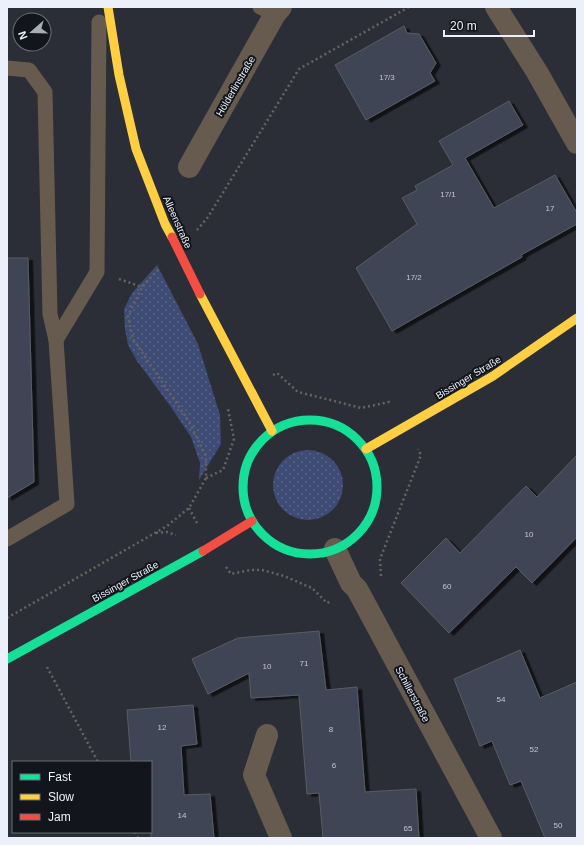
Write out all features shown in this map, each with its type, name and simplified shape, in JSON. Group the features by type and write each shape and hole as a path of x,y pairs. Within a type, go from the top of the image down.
{"main road":[{"name":"Alleenstraße","path":"108,7 119,75 136,149 165,224 272,431"},
{"name":"Bissinger Straße","path":"366,449 493,376 577,318"},
{"path":"313,419 333,423 352,434 366,449 376,471 377,495 370,518 356,537 336,549 317,554 298,553 280,547 264,536 252,521 245,502 243,482 247,462 257,444 272,431 292,422 313,419"},
{"name":"Bissinger Straße","path":"7,659 210,547 252,521"}],"street":[{"path":"496,7 537,72 577,142"},
{"name":"Hölderlinstraße","path":"189,166 272,9"},
{"name":"Schillerstraße","path":"336,549 351,583 491,838"},
{"path":"267,735 254,775 281,838"}],"lane":[{"path":"56,340 97,272 99,22"},
{"path":"7,68 29,70 45,92 50,314 56,340 67,504 7,539"}],"path":[{"path":"196,231 208,217 299,69 410,7"},
{"path":"7,618 167,526 189,508 206,478 206,456 188,420 133,339 128,316 142,287 163,265"},
{"path":"206,478 224,470 234,439 227,404 277,373 298,392 361,408 389,402 406,426 421,455 380,559 381,577 327,603 312,588 284,576 256,570 231,574 210,547"},
{"path":"35,644 97,761"}],"shaded area":[{"path":"157,265 198,344 220,415 221,444 199,480 200,463 191,437 137,361 128,345 125,329 124,309 132,293"},
{"path":"301,450 315,450 328,456 337,465 341,471 343,485 341,499 333,510 322,518 315,520 301,520 294,518 283,510 275,499 273,492 273,478 275,471 283,460 294,452"}],"building":[{"path":"404,26 407,33 419,34 436,63 430,73 435,81 366,120 335,65"},
{"path":"509,101 523,125 465,158 494,208 555,175 577,213 577,224 521,255 522,257 392,331 356,268 417,224 402,198 417,190 415,186 453,165 439,141"},
{"path":"7,258 28,258 34,482 7,498"},
{"path":"577,455 577,537 532,583 516,567 449,633 401,583 446,538 460,553 526,486 537,497"},
{"path":"319,631 326,690 357,687 365,792 416,789 419,838 323,838 319,793 307,794 299,695 251,698 249,673 208,694 192,659 238,638"},
{"path":"520,650 540,698 577,682 577,838 545,838 521,781 510,785 492,741 480,746 454,679"},
{"path":"193,705 197,744 181,746 184,795 210,794 214,838 151,838 152,761 131,761 127,710"}],"traffic: fast":[{"path":"317,420 342,428 353,435 362,444 372,461 376,474 377,487 376,500 372,513 362,530 353,539 336,549 323,553 303,554 278,546 267,539 258,530 248,513 244,500 243,480 251,455 258,444 267,435 284,425 297,421 317,420"},
{"path":"7,659 203,551"}],"traffic: slow":[{"path":"108,7 119,75 136,149 165,224 172,237"},
{"path":"200,294 272,431"},
{"path":"366,449 493,376 577,318"}],"traffic: jam":[{"path":"172,237 200,294"},
{"path":"203,551 252,521"}]}
